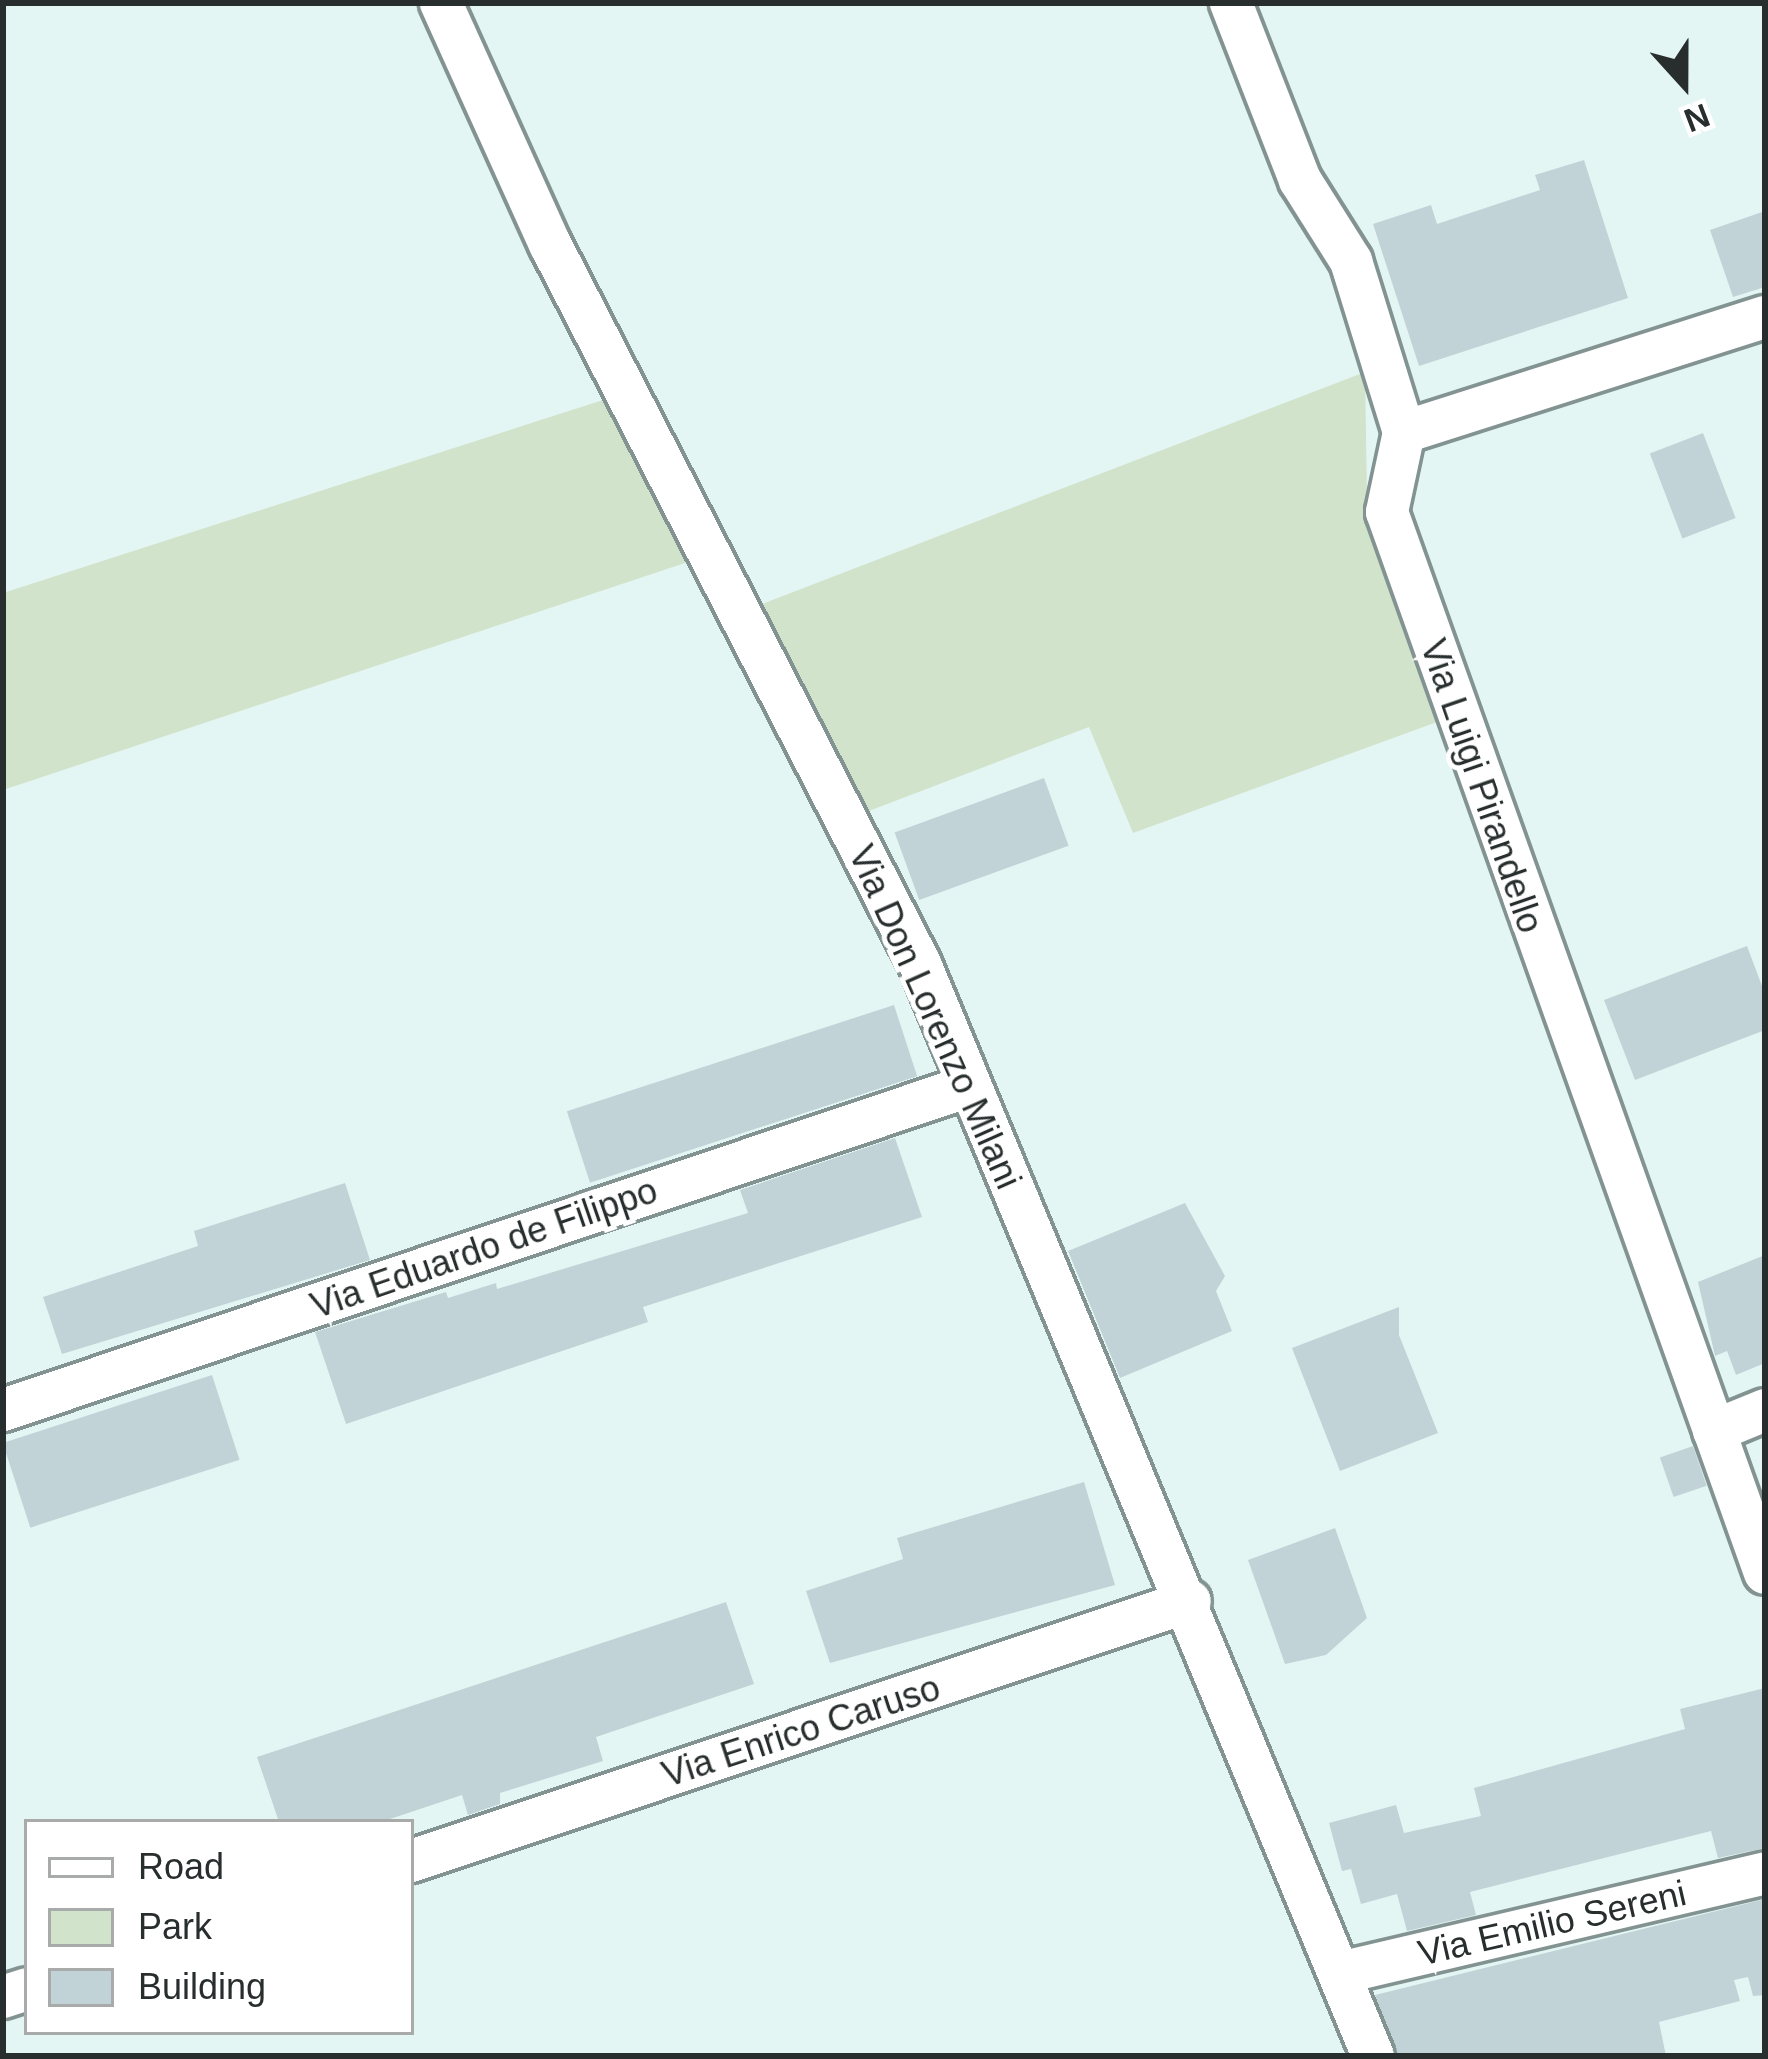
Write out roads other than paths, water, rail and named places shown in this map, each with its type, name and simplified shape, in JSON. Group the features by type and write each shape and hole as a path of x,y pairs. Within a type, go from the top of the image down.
{"street":[{"name":"Via Don Lorenzo Milani","path":"441,3 550,244 910,945 966,1087 1190,1601 1373,2056"},
{"name":"Via Luigi Pirandello","path":"1231,3 1300,179 1351,261 1404,431 1387,512 1765,1573"},
{"path":"1404,431 1765,317"},
{"name":"Via Eduardo de Filippo","path":"3,1410 966,1087"},
{"path":"1714,1431 1765,1410"},
{"name":"Via Enrico Caruso","path":"414,1860 1190,1601"},
{"name":"Via Emilio Sereni","path":"1340,1973 1765,1873"}]}
